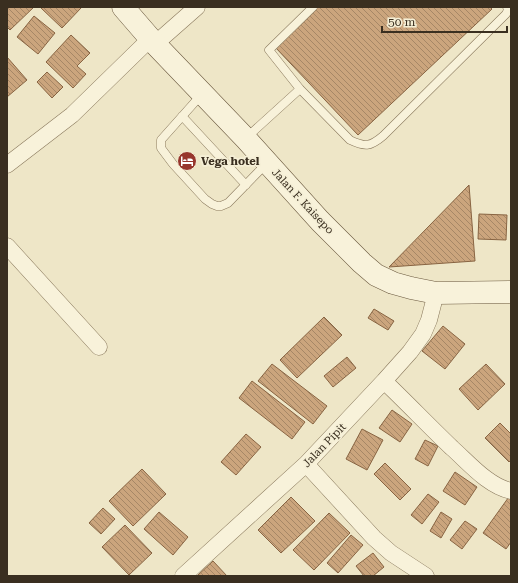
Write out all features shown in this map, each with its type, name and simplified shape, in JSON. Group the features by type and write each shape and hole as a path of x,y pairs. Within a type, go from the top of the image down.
{"street":[{"name":"Jalan F. Kaisepo","path":"123,7 320,221 376,275 393,283 436,293 511,292"},
{"path":"7,165 72,115 153,41 197,7"},
{"path":"7,246 99,347"},
{"name":"Jalan Pipit","path":"183,576 306,464 410,352 423,334 429,320 436,293"},
{"path":"384,381 482,476 511,491"},
{"path":"306,464 374,538 391,553 426,576"}],"lane":[{"path":"313,7 268,50 300,90 350,140 359,144 368,145 383,136 506,14 508,7"},
{"path":"246,139 300,90"},
{"path":"202,94 161,140 161,148 173,164 205,199 217,206 228,203 267,162"},
{"path":"182,116 246,185"}],"building":[{"path":"7,7 34,7 10,30 7,27"},
{"path":"317,7 490,7 492,9 358,135 275,47"},
{"path":"41,8 81,8 62,28"},
{"path":"34,16 55,33 38,54 17,37"},
{"path":"71,35 90,53 77,66 86,74 73,88 46,62"},
{"path":"7,57 27,80 7,97"},
{"path":"47,72 63,87 52,98 37,82"},
{"path":"469,185 475,261 389,267"},
{"path":"479,214 507,215 506,240 478,239"},
{"path":"374,309 394,321 388,330 368,318"},
{"path":"324,317 342,335 297,378 280,360"},
{"path":"443,326 465,344 445,369 422,351"},
{"path":"347,357 356,368 333,387 324,376"},
{"path":"272,364 327,406 313,424 258,381"},
{"path":"486,364 505,384 478,410 459,389"},
{"path":"252,381 305,422 292,439 239,398"},
{"path":"392,410 412,424 400,442 379,428"},
{"path":"500,423 511,434 511,460 509,462 485,438"},
{"path":"362,429 383,440 367,470 346,459"},
{"path":"246,434 261,447 236,475 221,462"},
{"path":"425,440 438,446 428,466 415,459"},
{"path":"385,463 411,489 400,500 374,474"},
{"path":"142,469 166,494 133,526 109,501"},
{"path":"455,472 477,487 465,505 443,491"},
{"path":"428,494 439,502 422,524 411,515"},
{"path":"511,494 511,542 506,549 483,533"},
{"path":"291,497 315,521 281,553 258,530"},
{"path":"103,508 115,519 101,534 89,523"},
{"path":"159,512 188,537 173,555 144,529"},
{"path":"441,512 452,519 441,538 430,531"},
{"path":"329,513 350,533 314,570 293,550"},
{"path":"465,521 477,529 462,549 450,540"},
{"path":"125,525 152,553 129,575 102,547"},
{"path":"351,535 363,545 338,573 327,563"},
{"path":"373,553 384,567 373,576 364,576 356,566"},
{"path":"213,561 227,576 197,576"}],"place":[{"name":"Vega hotel","path":"187,161"}]}
